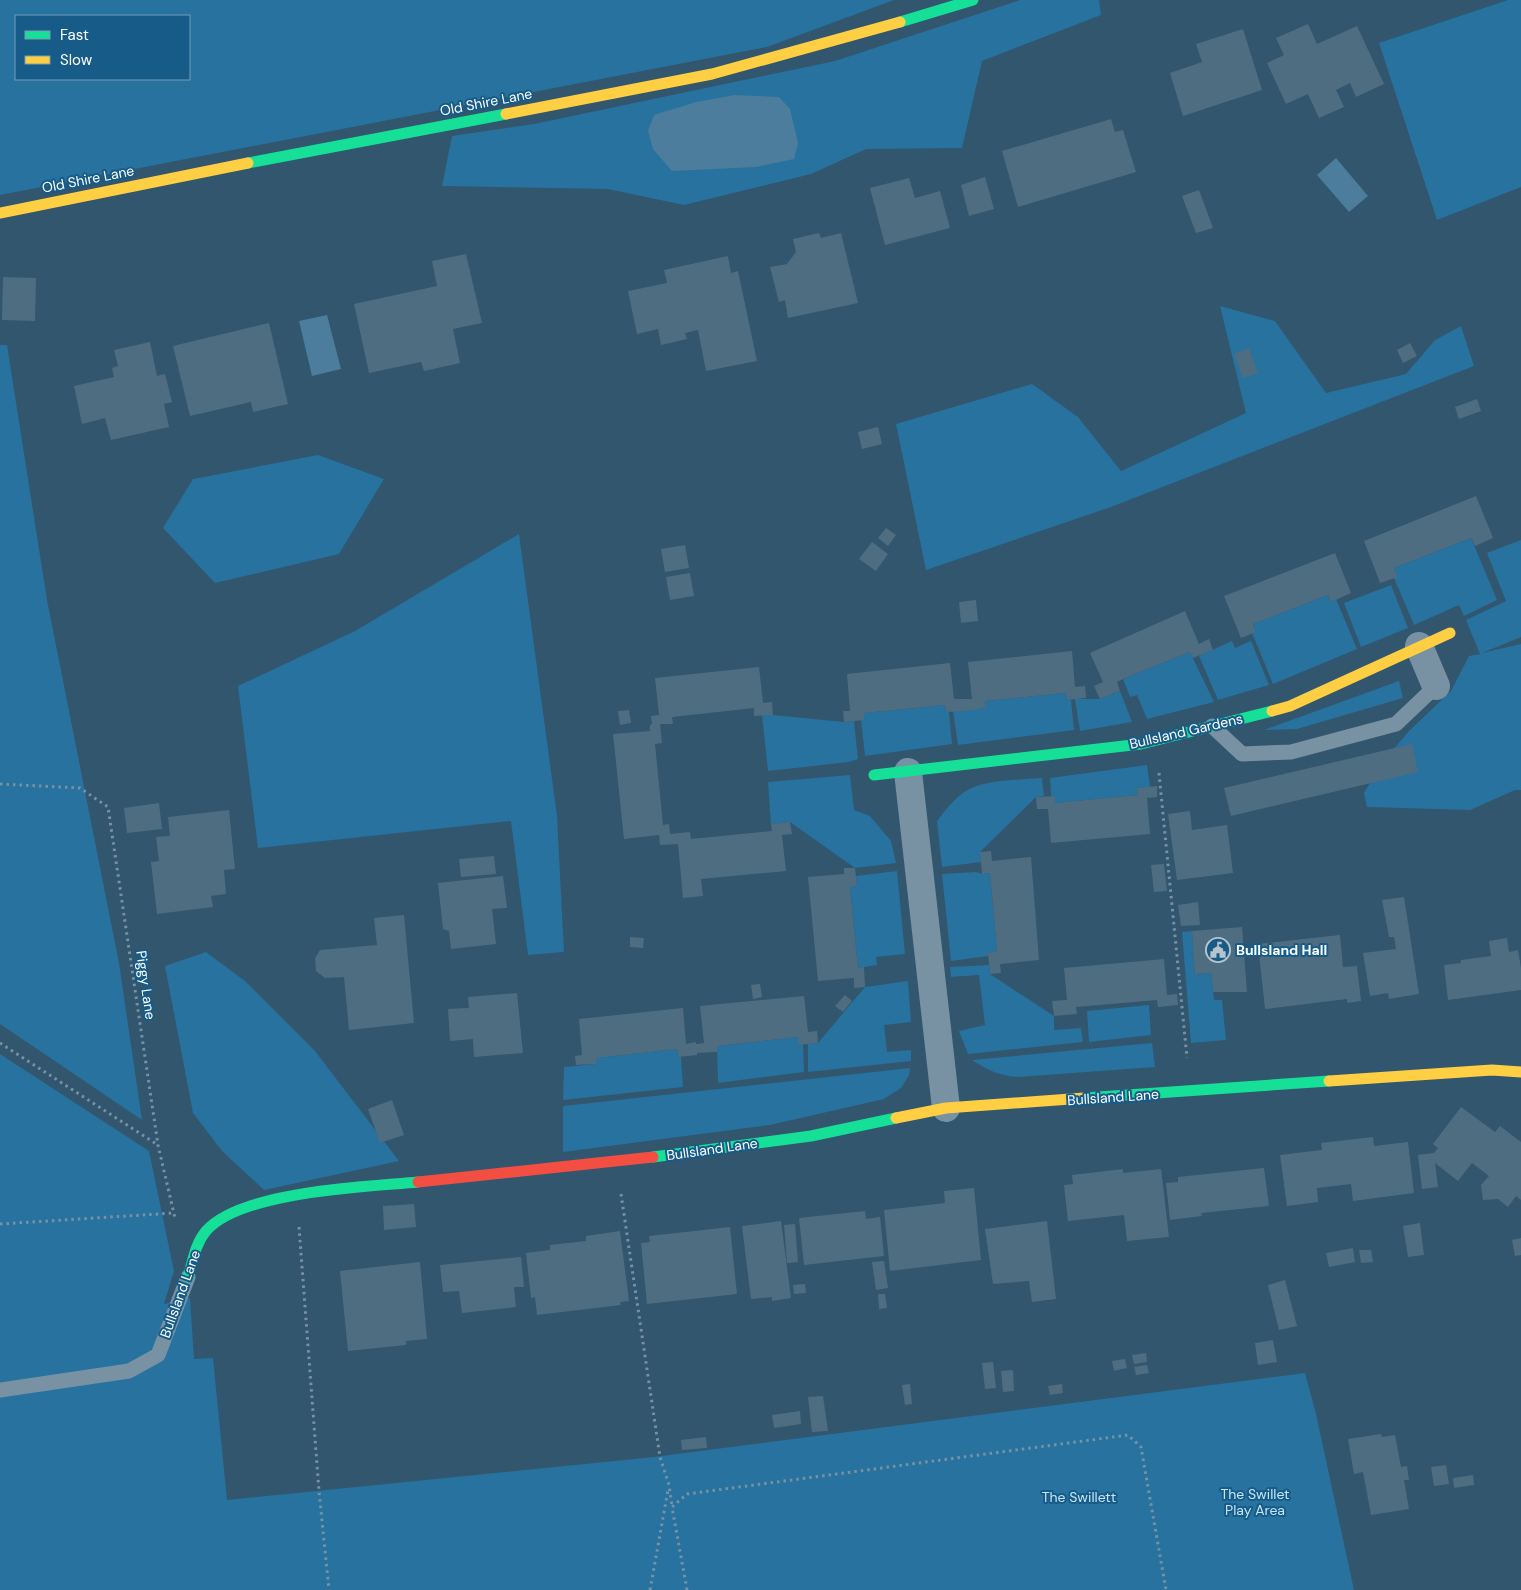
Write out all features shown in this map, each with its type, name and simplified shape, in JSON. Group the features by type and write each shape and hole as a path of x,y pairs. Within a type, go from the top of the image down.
{"street":[{"name":"Old Shire Lane","path":"0,213 712,74 973,0"},
{"name":"Bullsland Gardens","path":"874,775 1131,745 1156,740 1290,706 1450,633"},
{"path":"1420,646 1436,686"},
{"path":"908,772 946,1108"},
{"name":"Bullsland Lane","path":"188,1277 200,1238 218,1221 250,1207 297,1194 616,1162 811,1136 946,1108 1492,1070 1521,1072"}],"lane":[{"path":"1212,726 1242,754 1291,752 1396,724 1436,686"},
{"name":"Bullsland Lane","path":"0,1390 129,1372 158,1355 188,1277"}],"path":[{"path":"1156,740 1190,1091"},
{"name":"Piggy Lane","path":"0,784 80,788 108,807 158,1145 176,1222"},
{"path":"0,1043 158,1145"},
{"path":"616,1162 660,1457 669,1485 687,1590"},
{"path":"297,1194 319,1491 329,1590"},
{"path":"0,1224 183,1213"},
{"path":"672,1507 687,1494 1128,1435 1141,1447 1166,1590"},
{"path":"650,1590 669,1485"}],"green space":[{"path":"0,0 894,0 767,47 0,195"},
{"path":"1020,0 1099,0 1101,15 982,61 962,148 866,149 811,174 684,205 608,189 442,186 452,136 534,124 835,61"},
{"path":"1508,0 1521,0 1521,187 1437,220 1379,43"},
{"path":"1220,306 1275,321 1326,393 1406,374 1435,340 1461,326 1474,366 1111,507 926,570 896,424 1032,384 1078,417 1121,471 1246,413"},
{"path":"0,345 7,345 47,600 119,963 142,1120 0,1024"},
{"path":"318,455 384,479 339,554 215,583 163,528 193,479"},
{"path":"519,534 557,816 564,952 528,955 511,821 258,848 238,686 355,631"},
{"path":"1471,538 1497,600 1464,616 1459,605 1414,625 1394,578 1397,576 1394,568"},
{"path":"1521,540 1521,637 1482,653 1521,644 1521,790 1515,790 1470,810 1367,807 1364,793 1381,764 1409,731 1451,691 1469,656 1480,654 1466,620 1506,601 1487,553"},
{"path":"1391,585 1408,628 1361,647 1344,603"},
{"path":"1328,595 1331,602 1336,599 1357,649 1273,684 1252,633 1256,631 1253,624"},
{"path":"1232,641 1235,648 1251,641 1269,685 1218,700 1199,656"},
{"path":"1190,652 1214,702 1147,719 1137,695 1130,697 1123,679"},
{"path":"1399,681 1403,698 1297,729 1264,730"},
{"path":"1120,691 1132,722 1080,731 1075,699 1100,699"},
{"path":"1066,693 1067,700 1071,700 1074,730 958,745 953,711 986,708 985,701"},
{"path":"945,705 946,712 949,712 952,744 865,756 861,720 864,720 864,713"},
{"path":"762,715 844,722 854,721 858,759 849,762 768,771"},
{"path":"1147,765 1150,787 1137,788 1138,795 1055,803 1055,796 1051,796 1050,778"},
{"path":"850,775 854,810 870,816 891,841 896,863 855,868 790,822 771,824 768,782"},
{"path":"1042,778 1044,796 1036,797 980,852 981,862 942,867 937,821 959,796 971,788 980,785"},
{"path":"897,871 905,954 876,957 877,965 858,968 850,887 857,886 856,876"},
{"path":"976,872 982,874 990,873 997,951 988,953 988,956 951,961 942,874"},
{"path":"1192,931 1195,974 1211,973 1214,1000 1222,1000 1226,1040 1191,1043 1182,932"},
{"path":"206,952 245,981 315,1051 399,1161 264,1190 222,1151 193,1113 165,966"},
{"path":"989,965 990,974 1054,1016 1054,1030 1081,1028 1083,1042 968,1054 959,1031 985,1025 979,975 951,977 950,967"},
{"path":"908,981 911,1022 884,1025 887,1052 911,1050 911,1061 808,1072 808,1044 818,1043 865,987"},
{"path":"1149,1005 1151,1035 1089,1042 1087,1011"},
{"path":"798,1037 803,1044 804,1072 718,1083 717,1046"},
{"path":"1152,1043 1155,1067 1018,1077 994,1072 972,1060"},
{"path":"677,1049 678,1057 681,1057 683,1087 563,1100 564,1067 596,1064 596,1058"},
{"path":"0,1054 149,1151 174,1271 164,1304 190,1298 194,1359 213,1358 227,1500 654,1457 1305,1373 1316,1414 1354,1590 0,1590"},
{"path":"910,1068 909,1075 901,1088 884,1099 770,1125 563,1152 563,1106"}],"shaded area":[{"path":"735,95 779,97 790,109 798,143 794,159 756,167 672,171 653,149 648,131 654,115 696,102"},
{"path":"1336,158 1368,196 1349,212 1317,175"},
{"path":"327,315 341,369 312,376 299,321"}],"building":[{"path":"1308,24 1317,44 1357,26 1384,84 1356,97 1350,83 1336,90 1344,107 1319,118 1308,94 1286,104 1267,63 1284,55 1276,38"},
{"path":"1243,29 1262,90 1183,116 1170,73 1202,62 1196,44"},
{"path":"1111,119 1115,132 1123,130 1136,172 1018,207 1002,151"},
{"path":"985,177 994,209 969,216 961,185"},
{"path":"909,178 915,198 940,191 950,228 885,245 870,188"},
{"path":"1199,190 1213,228 1196,233 1182,196"},
{"path":"819,233 821,238 841,233 858,303 788,318 785,300 779,302 770,267 787,264 796,252 793,239"},
{"path":"466,254 482,323 453,329 460,363 424,371 421,362 369,373 354,304 437,286 432,261"},
{"path":"728,256 731,273 738,271 757,361 706,371 698,330 685,333 687,339 661,345 658,329 637,334 628,291 667,283 664,270"},
{"path":"3,277 36,278 35,321 2,320"},
{"path":"269,323 288,404 253,412 251,402 190,416 173,346"},
{"path":"150,342 157,376 165,374 172,402 164,404 169,427 111,440 105,418 82,424 74,386 114,377 112,368 118,366 114,350"},
{"path":"1410,343 1417,356 1403,363 1397,350"},
{"path":"1249,348 1258,373 1243,378 1234,354"},
{"path":"1477,399 1481,411 1459,419 1455,407"},
{"path":"878,427 882,444 862,449 858,432"},
{"path":"1476,496 1493,538 1475,546 1471,538 1394,568 1398,577 1380,583 1364,541"},
{"path":"886,528 896,535 888,546 878,538"},
{"path":"872,542 888,554 876,571 859,559"},
{"path":"685,545 689,568 665,572 661,549"},
{"path":"1335,553 1351,593 1331,602 1328,595 1253,624 1256,632 1241,638 1224,596"},
{"path":"690,573 694,596 670,600 666,577"},
{"path":"976,600 978,621 961,623 959,602"},
{"path":"1185,611 1199,644 1209,639 1213,650 1193,658 1190,652 1123,679 1117,682 1120,691 1100,699 1094,686 1103,682 1090,653"},
{"path":"1072,651 1075,687 1085,686 1086,698 1067,700 1066,693 985,701 986,708 965,711 946,712 945,705 864,713 864,720 844,722 843,711 850,711 847,674 950,663 954,699 972,699 968,662"},
{"path":"759,667 763,703 772,702 773,715 754,716 754,708 672,717 673,724 660,724 662,743 655,744 663,825 669,824 670,834 690,832 691,839 772,831 771,824 790,822 792,834 782,835 786,871 701,879 703,896 683,898 678,844 660,845 659,835 624,839 613,734 650,731 650,725 652,724 651,716 659,715 655,678"},
{"path":"629,710 631,723 620,725 618,711"},
{"path":"1412,744 1418,772 1231,816 1224,788"},
{"path":"1157,786 1157,797 1147,798 1150,834 1051,843 1048,809 1037,809 1036,797 1055,796 1055,803 1138,795 1137,788"},
{"path":"159,803 162,829 127,833 124,808"},
{"path":"229,810 235,869 224,870 226,894 211,896 213,907 157,914 151,862 159,861 156,837 170,836 168,817"},
{"path":"1190,811 1192,830 1227,825 1233,873 1177,880 1168,814"},
{"path":"991,851 992,861 1031,857 1039,960 1000,964 1001,973 990,974 988,953 997,951 990,873 982,874 980,852"},
{"path":"494,856 496,874 461,877 459,859"},
{"path":"1164,864 1167,891 1154,892 1151,865"},
{"path":"844,868 855,868 857,886 850,887 858,968 864,967 865,987 854,988 854,978 818,981 808,877 844,874"},
{"path":"503,876 507,908 492,909 496,944 451,949 449,931 443,929 438,883"},
{"path":"1404,897 1419,994 1389,999 1388,993 1370,996 1363,953 1396,949 1394,937 1389,937 1382,900"},
{"path":"1198,902 1200,925 1181,926 1178,905"},
{"path":"404,915 414,1023 349,1030 344,977 325,978 316,971 315,958 320,950 377,945 374,918"},
{"name":"Bullsland Hall","path":"1242,927 1247,992 1213,992 1211,973 1195,974 1192,931"},
{"path":"1340,935 1343,967 1357,966 1361,1001 1347,1003 1347,999 1265,1009 1258,944"},
{"path":"630,937 644,938 643,948 630,947"},
{"path":"1507,938 1509,952 1518,950 1521,968 1521,990 1448,1000 1444,965 1461,963 1461,960 1491,956 1489,941"},
{"path":"1164,959 1167,995 1177,994 1178,1005 1158,1007 1157,1000 1076,1007 1077,1014 1054,1016 1052,1001 1067,1000 1064,968"},
{"path":"760,984 762,997 753,999 751,985"},
{"path":"517,993 523,1053 474,1057 473,1039 450,1041 448,1009 469,1008 468,997"},
{"path":"845,995 852,1001 843,1012 835,1006"},
{"path":"804,996 808,1032 817,1031 818,1043 799,1045 798,1037 717,1046 717,1052 697,1053 697,1055 678,1057 677,1049 596,1058 596,1064 576,1065 575,1056 582,1055 579,1019 683,1008 686,1044 696,1042 696,1044 704,1043 700,1006"},
{"path":"392,1100 404,1135 380,1143 368,1109"},
{"path":"1461,1107 1495,1132 1500,1126 1521,1142 1521,1200 1516,1196 1508,1207 1498,1199 1483,1200 1481,1185 1489,1176 1472,1163 1458,1181 1435,1163 1438,1187 1422,1189 1418,1155 1434,1153 1438,1148 1433,1144"},
{"path":"1373,1137 1374,1146 1408,1142 1414,1193 1353,1201 1351,1184 1317,1188 1318,1202 1287,1206 1280,1155 1322,1150 1321,1143"},
{"path":"1264,1168 1269,1206 1201,1213 1202,1216 1170,1220 1166,1183 1178,1182 1178,1177"},
{"path":"1123,1169 1123,1173 1161,1169 1169,1237 1127,1241 1124,1215 1068,1221 1064,1185 1073,1184 1072,1175"},
{"path":"974,1188 981,1260 890,1271 884,1210 945,1203 944,1191"},
{"path":"414,1204 416,1227 384,1230 383,1206"},
{"path":"865,1211 866,1219 880,1217 884,1256 804,1265 799,1218"},
{"path":"781,1221 791,1298 772,1301 772,1297 751,1299 742,1226"},
{"path":"1047,1221 1056,1299 1032,1302 1029,1281 993,1284 985,1229"},
{"path":"1420,1223 1424,1255 1408,1257 1403,1226"},
{"path":"795,1224 798,1262 787,1263 784,1225"},
{"path":"730,1227 737,1294 647,1304 641,1243 650,1242 649,1236"},
{"path":"620,1231 629,1301 620,1302 621,1305 537,1315 535,1297 531,1298 526,1253 550,1250 550,1245 586,1241 586,1236"},
{"path":"1521,1238 1521,1255 1515,1256 1512,1240"},
{"path":"1353,1248 1355,1262 1329,1267 1326,1253"},
{"path":"1359,1250 1371,1250 1373,1262 1361,1263"},
{"path":"521,1257 524,1287 514,1287 516,1307 462,1313 459,1291 443,1292 440,1265"},
{"path":"884,1261 888,1288 876,1290 872,1262"},
{"path":"420,1262 427,1339 406,1341 406,1345 348,1351 340,1271"},
{"path":"1285,1280 1297,1326 1279,1330 1268,1285"},
{"path":"805,1284 806,1293 794,1294 793,1285"},
{"path":"878,1294 885,1294 887,1308 879,1309"},
{"path":"1273,1340 1277,1362 1258,1365 1255,1343"},
{"path":"1146,1353 1147,1362 1134,1364 1132,1355"},
{"path":"1125,1359 1127,1368 1114,1371 1112,1361"},
{"path":"993,1362 996,1388 985,1389 982,1363"},
{"path":"1147,1365 1149,1373 1136,1375 1134,1367"},
{"path":"1013,1370 1014,1391 1003,1392 1001,1371"},
{"path":"910,1384 912,1404 905,1405 902,1385"},
{"path":"1062,1384 1063,1393 1050,1395 1048,1386"},
{"path":"823,1396 828,1431 812,1432 808,1397"},
{"path":"800,1411 801,1424 774,1428 772,1415"},
{"path":"1381,1434 1382,1437 1395,1435 1401,1467 1407,1466 1409,1480 1404,1480 1409,1509 1371,1515 1363,1472 1354,1474 1348,1439"},
{"path":"706,1437 707,1448 682,1450 681,1440"},
{"path":"1446,1465 1449,1484 1434,1486 1431,1467"},
{"path":"1473,1475 1474,1485 1454,1488 1453,1478"}],"traffic: fast":[{"path":"900,22 973,0"},
{"path":"248,163 506,114"},
{"path":"874,775 1141,744 1272,711"},
{"path":"1084,1098 1329,1081"},
{"path":"653,1157 811,1136 896,1118"},
{"path":"188,1277 197,1247 206,1231 223,1218 247,1207 306,1193 418,1182"}],"traffic: slow":[{"path":"506,114 712,74 900,22"},
{"path":"0,213 248,163"},
{"path":"1272,711 1290,706 1450,633"},
{"path":"1329,1081 1492,1070 1521,1072"},
{"path":"896,1118 946,1108 1084,1098"}],"traffic: jam":[{"path":"418,1182 653,1157"}],"place":[{"name":"Bullsland Hall","path":"1218,950"}],"park label":[{"name":"The Swillett","path":"1079,1497"},
{"name":"The Swillet Play Area","path":"1255,1502"}]}
